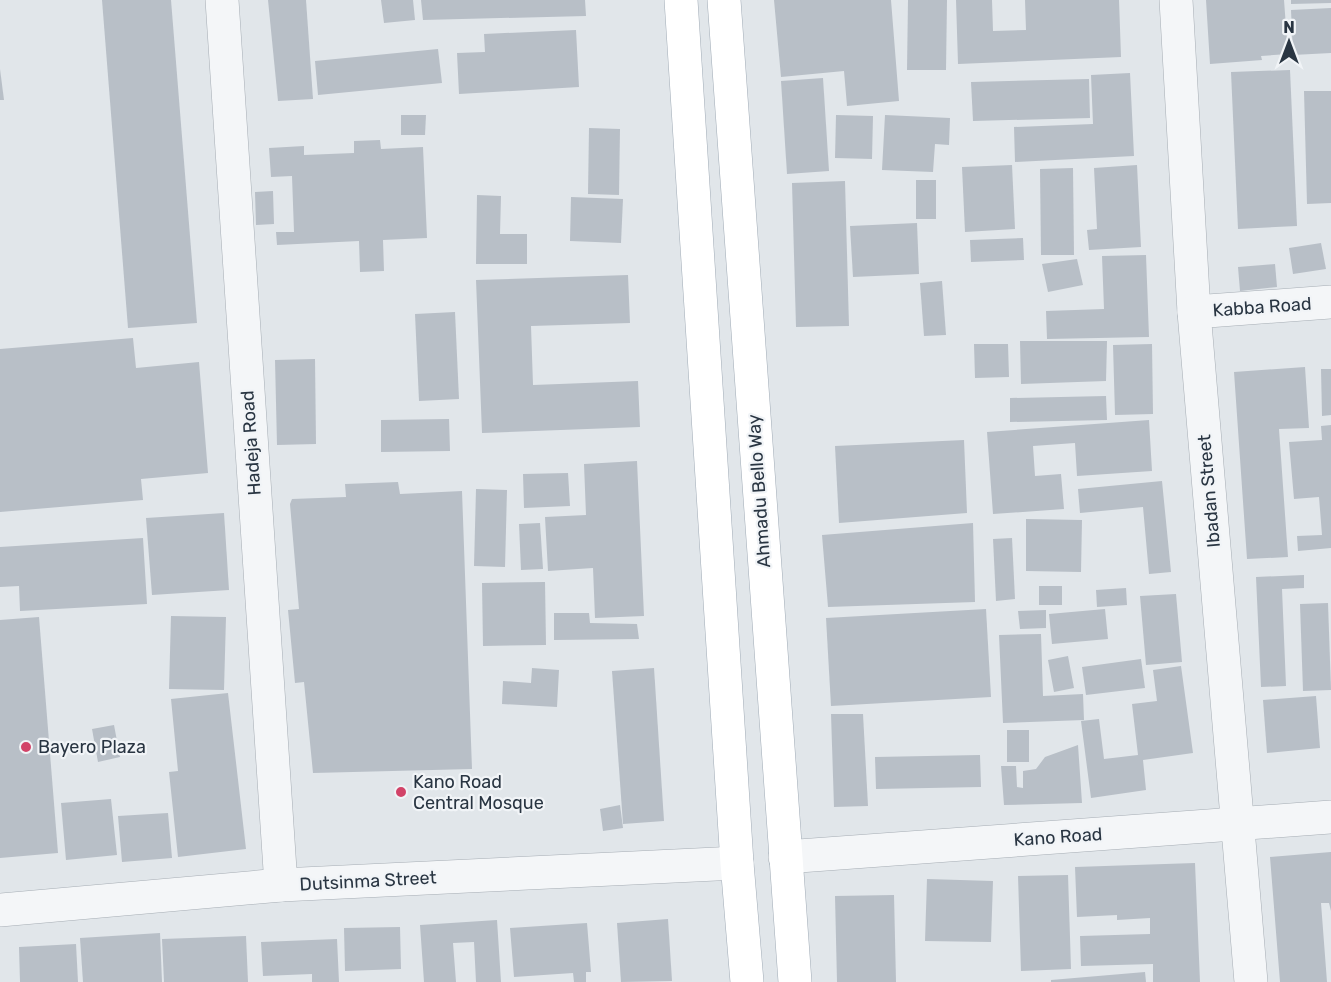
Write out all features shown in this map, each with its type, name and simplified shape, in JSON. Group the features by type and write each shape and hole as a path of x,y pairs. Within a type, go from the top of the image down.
{"main road":[{"path":"681,0 737,863 747,982"},
{"name":"Ahmadu Bello Way","path":"724,0 795,982"}],"street":[{"name":"Hadeja Road","path":"222,0 281,885"},
{"name":"Ibadan Street","path":"1176,0 1194,312 1251,982"},
{"name":"Kabba Road","path":"1194,312 1331,302"},
{"name":"Kano Road","path":"785,856 1331,817"},
{"name":"Dutsinma Street","path":"0,910 281,885 737,863"}],"building":[{"path":"102,0 171,0 197,323 128,328"},
{"path":"268,0 306,0 313,99 278,101"},
{"path":"381,0 413,0 415,20 384,23"},
{"path":"421,0 585,0 586,16 423,20"},
{"path":"774,0 891,0 899,101 847,106 844,71 781,77"},
{"path":"908,0 947,0 946,70 907,70"},
{"path":"956,0 992,0 993,31 1026,30 1025,0 1119,0 1121,57 958,64"},
{"path":"1206,0 1284,0 1288,54 1261,56 1262,60 1210,64"},
{"path":"1291,0 1331,0 1331,3 1291,4"},
{"path":"1331,8 1331,53 1293,55 1291,10"},
{"path":"576,30 579,87 459,94 457,53 485,52 484,34"},
{"path":"438,49 442,83 318,95 315,61"},
{"path":"0,69 4,100 0,100"},
{"path":"1290,70 1297,226 1238,229 1231,72"},
{"path":"1130,73 1134,156 1015,162 1014,127 1093,124 1091,75"},
{"path":"823,78 829,171 787,174 781,81"},
{"path":"1089,79 1090,118 973,121 971,82"},
{"path":"1304,91 1331,91 1331,203 1307,204"},
{"path":"401,115 426,115 425,135 401,135"},
{"path":"836,115 873,116 872,159 835,158"},
{"path":"885,115 950,118 949,145 935,144 933,172 882,170"},
{"path":"589,128 620,129 619,195 588,194"},
{"path":"380,140 381,149 423,147 427,238 383,240 384,271 360,272 359,241 277,245 276,232 294,232 292,176 271,177 269,148 304,146 304,155 354,153 354,141"},
{"path":"1012,165 1015,229 965,232 962,167"},
{"path":"1137,165 1141,247 1089,250 1087,230 1097,229 1094,168"},
{"path":"1073,168 1074,255 1041,255 1040,169"},
{"path":"916,180 936,180 936,219 916,219"},
{"path":"845,181 849,326 796,327 792,183"},
{"path":"273,191 274,224 256,225 255,192"},
{"path":"477,195 501,196 500,234 527,234 527,264 476,264"},
{"path":"571,197 623,199 621,243 570,241"},
{"path":"917,223 919,274 853,277 850,226"},
{"path":"1023,238 1024,260 971,262 970,240"},
{"path":"1321,243 1326,269 1293,274 1289,248"},
{"path":"1146,255 1149,337 1047,339 1046,311 1104,309 1102,256"},
{"path":"1077,259 1083,285 1048,292 1042,264"},
{"path":"1275,264 1277,287 1240,291 1238,267"},
{"path":"628,275 630,323 531,326 533,385 638,381 640,427 482,433 476,280"},
{"path":"942,281 946,335 924,336 920,283"},
{"path":"455,312 459,399 419,401 415,314"},
{"path":"133,338 136,368 199,362 208,473 141,479 143,500 0,512 0,349"},
{"path":"1020,341 1107,341 1106,381 1021,384"},
{"path":"974,344 1008,344 1009,377 975,378"},
{"path":"1152,344 1153,414 1115,415 1113,345"},
{"path":"315,359 316,444 277,445 275,360"},
{"path":"1305,367 1309,428 1279,429 1288,557 1247,559 1234,372"},
{"path":"1321,369 1331,369 1331,415 1322,416"},
{"path":"1106,396 1107,420 1010,422 1010,398"},
{"path":"449,419 450,451 381,452 381,420"},
{"path":"1149,420 1152,471 1077,476 1075,443 1033,446 1035,476 1061,474 1064,509 993,514 987,432"},
{"path":"1331,425 1331,548 1298,551 1297,536 1322,535 1319,497 1294,499 1289,442 1322,440 1321,426"},
{"path":"964,440 967,513 839,523 835,446"},
{"path":"637,461 644,616 595,618 593,568 548,571 545,517 586,515 584,464"},
{"path":"568,473 570,506 524,508 523,474"},
{"path":"1162,481 1171,572 1149,574 1143,507 1080,513 1078,489"},
{"path":"398,482 400,494 462,491 472,769 313,773 304,682 295,683 288,610 299,609 290,504 292,499 346,497 345,484"},
{"path":"476,489 507,490 505,567 474,566"},
{"path":"224,513 229,590 152,595 146,518"},
{"path":"1026,519 1082,520 1081,572 1026,571"},
{"path":"540,523 543,569 521,570 519,524"},
{"path":"973,523 975,602 828,607 822,535"},
{"path":"143,538 147,604 20,611 19,586 0,587 0,547"},
{"path":"1012,538 1015,599 996,601 993,539"},
{"path":"1304,575 1304,588 1282,589 1286,686 1261,687 1256,577"},
{"path":"545,582 546,645 483,646 482,583"},
{"path":"1039,586 1062,586 1062,605 1039,605"},
{"path":"1126,588 1127,605 1097,607 1096,590"},
{"path":"1176,594 1182,662 1146,665 1140,596"},
{"path":"1328,603 1331,690 1303,691 1300,604"},
{"path":"986,609 991,697 831,706 826,618"},
{"path":"1105,609 1108,639 1052,644 1049,614"},
{"path":"1046,610 1046,628 1020,629 1018,611"},
{"path":"554,613 589,613 590,623 637,624 639,639 554,640"},
{"path":"171,616 226,617 224,690 169,689"},
{"name":"Bayero Plaza","path":"39,617 58,853 0,858 0,620"},
{"path":"1041,634 1043,696 1083,694 1084,720 1003,723 999,635"},
{"path":"1068,656 1074,688 1054,692 1048,660"},
{"path":"1141,659 1145,688 1086,695 1082,667"},
{"path":"1181,666 1193,753 1143,760 1146,790 1091,798 1081,721 1099,719 1104,759 1138,755 1132,704 1157,701 1153,670"},
{"path":"532,668 559,670 557,707 502,704 503,681 531,683"},
{"path":"654,668 664,821 623,824 612,671"},
{"path":"228,693 246,849 178,857 169,772 178,771 171,699"},
{"path":"1316,696 1320,748 1267,753 1263,700"},
{"path":"831,714 863,714 868,806 834,807"},
{"path":"114,725 120,757 98,762 92,729"},
{"path":"1007,730 1029,730 1029,762 1007,762"},
{"path":"1078,745 1082,803 1004,805 1001,766 1016,766 1017,787 1023,788 1023,771 1036,769 1045,757"},
{"path":"980,755 981,787 876,789 875,757"},
{"path":"111,799 117,855 66,860 61,803"},
{"path":"620,805 623,828 603,831 600,809"},
{"path":"168,813 172,858 122,862 118,816"},
{"path":"1331,852 1331,911 1329,903 1321,903 1327,982 1280,982 1270,857"},
{"path":"1195,863 1200,982 1153,982 1153,964 1081,966 1080,936 1150,934 1150,918 1117,920 1117,915 1077,917 1075,867"},
{"path":"1068,875 1071,969 1021,971 1018,876"},
{"path":"927,879 993,881 991,942 925,941"},
{"path":"894,895 896,982 837,982 835,896"},
{"path":"668,919 672,981 621,982 617,923"},
{"path":"497,920 501,982 476,982 474,942 453,943 456,982 424,982 420,925"},
{"path":"587,923 591,972 586,972 586,982 574,982 573,973 514,977 510,928"},
{"path":"400,927 401,969 345,971 344,928"},
{"path":"160,933 162,982 83,982 80,938"},
{"path":"246,936 248,982 164,982 162,939"},
{"path":"337,939 339,982 312,982 312,974 263,976 261,942"},
{"path":"76,944 78,982 20,982 19,947"},
{"path":"1145,972 1146,982 1051,982 1051,980"}],"place":[{"name":"Bayero Plaza","path":"26,747"},
{"name":"Kano Road Central Mosque","path":"401,792"}]}
